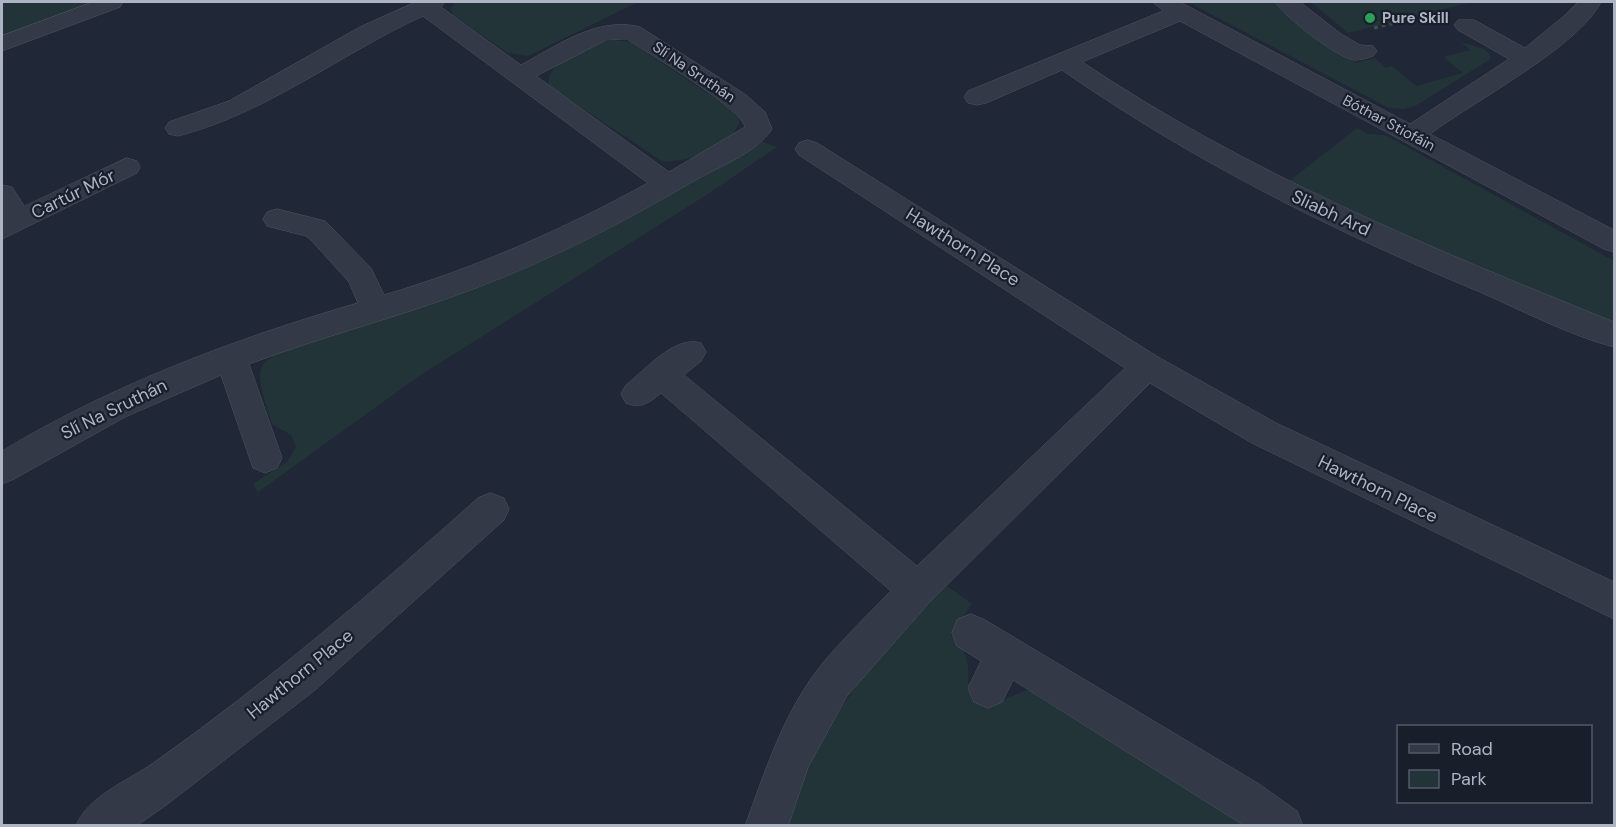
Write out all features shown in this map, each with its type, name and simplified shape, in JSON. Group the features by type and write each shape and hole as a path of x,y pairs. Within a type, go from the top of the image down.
{"street":[{"path":"2,44 112,2"},
{"path":"1286,2 1333,39 1356,53 1365,51"},
{"path":"1412,135 1525,58 1574,19 1590,2"},
{"path":"178,129 238,107 362,36 429,4 519,75 667,184"},
{"path":"977,97 1063,60 1173,7"},
{"name":"Bóthar Stiofáin","path":"1173,7 1614,242"},
{"path":"1466,25 1525,58"},
{"name":"Slí Na Sruthán","path":"2,469 88,421 158,388 231,358 482,274 609,216 750,137 759,129 756,118 737,100 632,32 601,33 519,75"},
{"name":"Sliabh Ard","path":"1063,60 1165,127 1278,189 1381,237 1614,335"},
{"name":"Hawthorn Place","path":"808,149 1147,366 1264,433 1614,601"},
{"name":"Cartúr Mór","path":"2,194 10,224 127,167"},
{"path":"277,219 315,228 321,233 361,276 375,308"},
{"path":"690,352 649,384 918,590"},
{"path":"231,358 265,458"},
{"path":"766,825 795,750 810,719 833,682 861,649 918,590 1147,366"},
{"name":"Hawthorn Place","path":"97,825 163,781 302,674 415,578 491,509"},
{"path":"971,633 996,671 1244,799 1282,825"}],"path":[{"path":"1333,39 1447,10"}],"green space":[{"path":"2,2 104,2 2,42"},
{"path":"455,2 638,2 528,56 508,53 453,15 451,9"},
{"path":"1188,2 1278,2 1356,63 1375,58 1386,68 1392,66 1416,86 1463,73 1444,57 1470,50 1461,42 1484,49 1491,56 1489,60 1417,105 1404,109 1389,108"},
{"name":"Pure Skill","path":"1311,2 1472,2 1348,33"},
{"path":"613,40 631,42 728,107 739,120 730,137 720,145 695,156 683,160 662,161 549,86 549,77 562,62 594,45"},
{"path":"1357,128 1368,134 1385,135 1614,261 1614,325 1462,264 1288,182"},
{"path":"761,141 777,147 708,194 419,376 258,492 253,484 287,462 296,447 291,435 272,424 262,393 261,369 264,363 272,357 312,340 476,288 545,260 639,212"},
{"path":"947,586 972,604 951,635 966,657 968,683 994,704 1026,690 1038,692 1255,826 786,826 813,756 850,695 895,639"}],"place":[{"name":"Pure Skill","path":"1370,18"}]}
